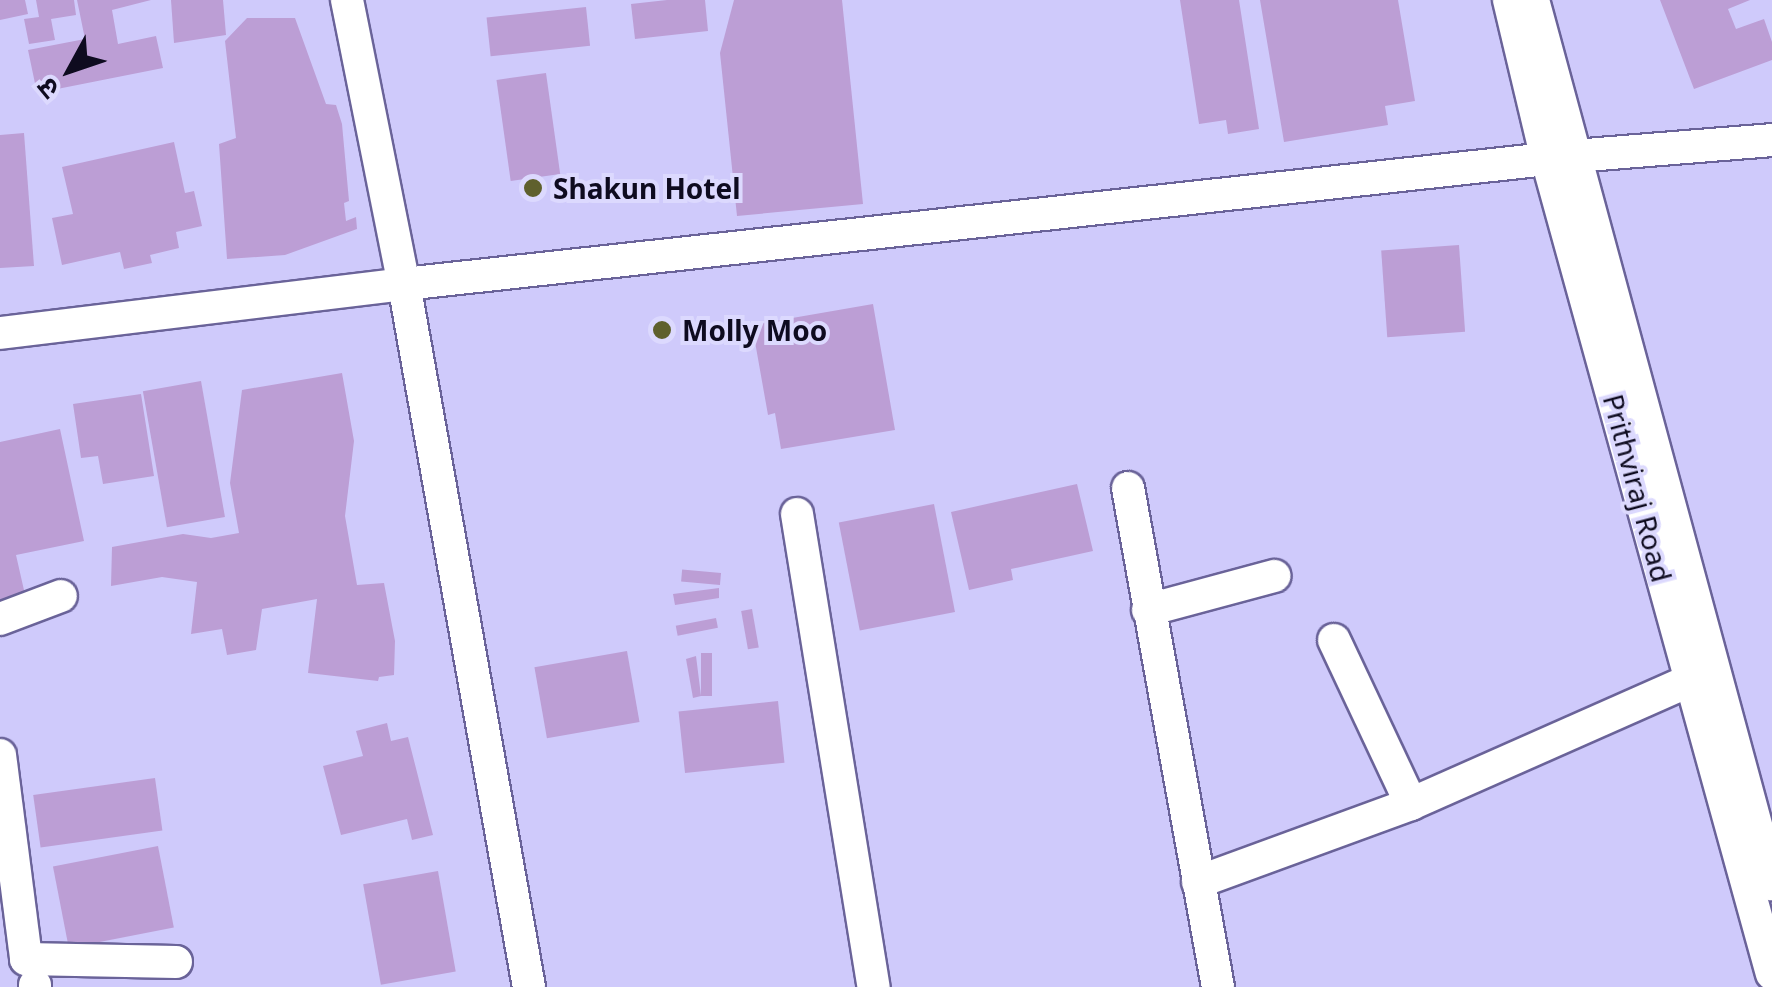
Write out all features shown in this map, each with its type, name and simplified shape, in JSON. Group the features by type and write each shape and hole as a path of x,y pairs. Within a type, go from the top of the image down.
{"street":[{"path":"347,0 404,284 529,987"},
{"name":"Prithviraj Road","path":"1509,0 1561,157 1772,884"},
{"name":"Prithviraj Road","path":"1532,0 1561,157 1691,680 1772,974"},
{"path":"0,333 404,284 1561,157 1772,140"},
{"path":"1128,488 1218,987"},
{"path":"798,514 874,987"},
{"path":"1148,610 1274,576"},
{"path":"0,619 61,596"},
{"path":"1334,640 1411,804"},
{"path":"1198,882 1411,804 1691,680"},
{"path":"0,755 3,803 26,959 176,962"}],"building":[{"path":"0,0 25,0 28,14 0,20"},
{"path":"36,0 74,0 76,15 51,19 55,40 29,44 24,19 39,17"},
{"path":"77,0 151,0 112,10 118,44 156,36 163,68 37,93 28,50 85,39"},
{"path":"171,0 223,0 226,35 174,43"},
{"path":"705,0 708,31 635,39 631,4"},
{"path":"734,0 842,0 863,204 737,216 720,53"},
{"path":"1180,0 1239,0 1259,129 1228,134 1226,120 1199,124"},
{"path":"1260,0 1398,0 1415,101 1385,106 1388,125 1284,142"},
{"path":"1660,0 1750,0 1728,9 1736,29 1764,19 1772,42 1772,60 1694,89"},
{"path":"586,7 590,46 491,56 487,17"},
{"path":"247,18 295,18 326,104 336,105 342,124 349,201 344,203 346,221 356,217 357,229 285,255 227,259 219,144 236,138 225,41"},
{"path":"546,73 560,174 511,181 496,80"},
{"path":"24,133 34,266 0,268 0,135"},
{"path":"174,142 185,193 194,191 202,226 176,232 179,248 150,255 152,263 124,269 120,252 62,265 52,218 73,214 62,167"},
{"path":"1459,245 1465,332 1387,337 1381,250"},
{"path":"873,304 895,430 781,449 775,413 768,415 752,325"},
{"path":"342,373 354,441 345,516 357,585 384,583 395,641 394,675 379,677 378,681 308,673 317,599 262,609 256,650 227,655 222,629 191,634 197,582 162,577 111,586 112,547 183,534 211,538 239,533 230,483 242,390"},
{"path":"201,381 225,517 167,527 143,391"},
{"path":"141,394 154,476 103,484 98,456 81,458 73,404"},
{"path":"60,429 84,541 16,555 26,599 0,604 0,442"},
{"path":"1077,484 1093,551 1011,569 1013,580 969,590 951,512"},
{"path":"934,504 955,612 860,630 839,523"},
{"path":"682,570 721,573 720,585 681,582"},
{"path":"719,588 719,598 675,605 673,594"},
{"path":"752,609 759,647 748,649 741,611"},
{"path":"716,618 718,628 678,636 676,626"},
{"path":"627,651 640,722 547,738 534,667"},
{"path":"701,653 712,653 712,696 701,696"},
{"path":"696,656 701,696 693,698 686,659"},
{"path":"778,701 784,763 685,773 679,711"},
{"path":"387,723 391,741 408,737 433,835 412,840 407,819 341,835 323,766 363,756 356,731"},
{"path":"155,778 162,830 41,848 33,795"},
{"path":"158,846 174,927 69,948 53,866"},
{"path":"438,871 456,971 381,985 363,884"}],"place":[{"name":"Shakun Hotel","path":"533,188"},
{"name":"Molly Moo","path":"662,330"}]}
